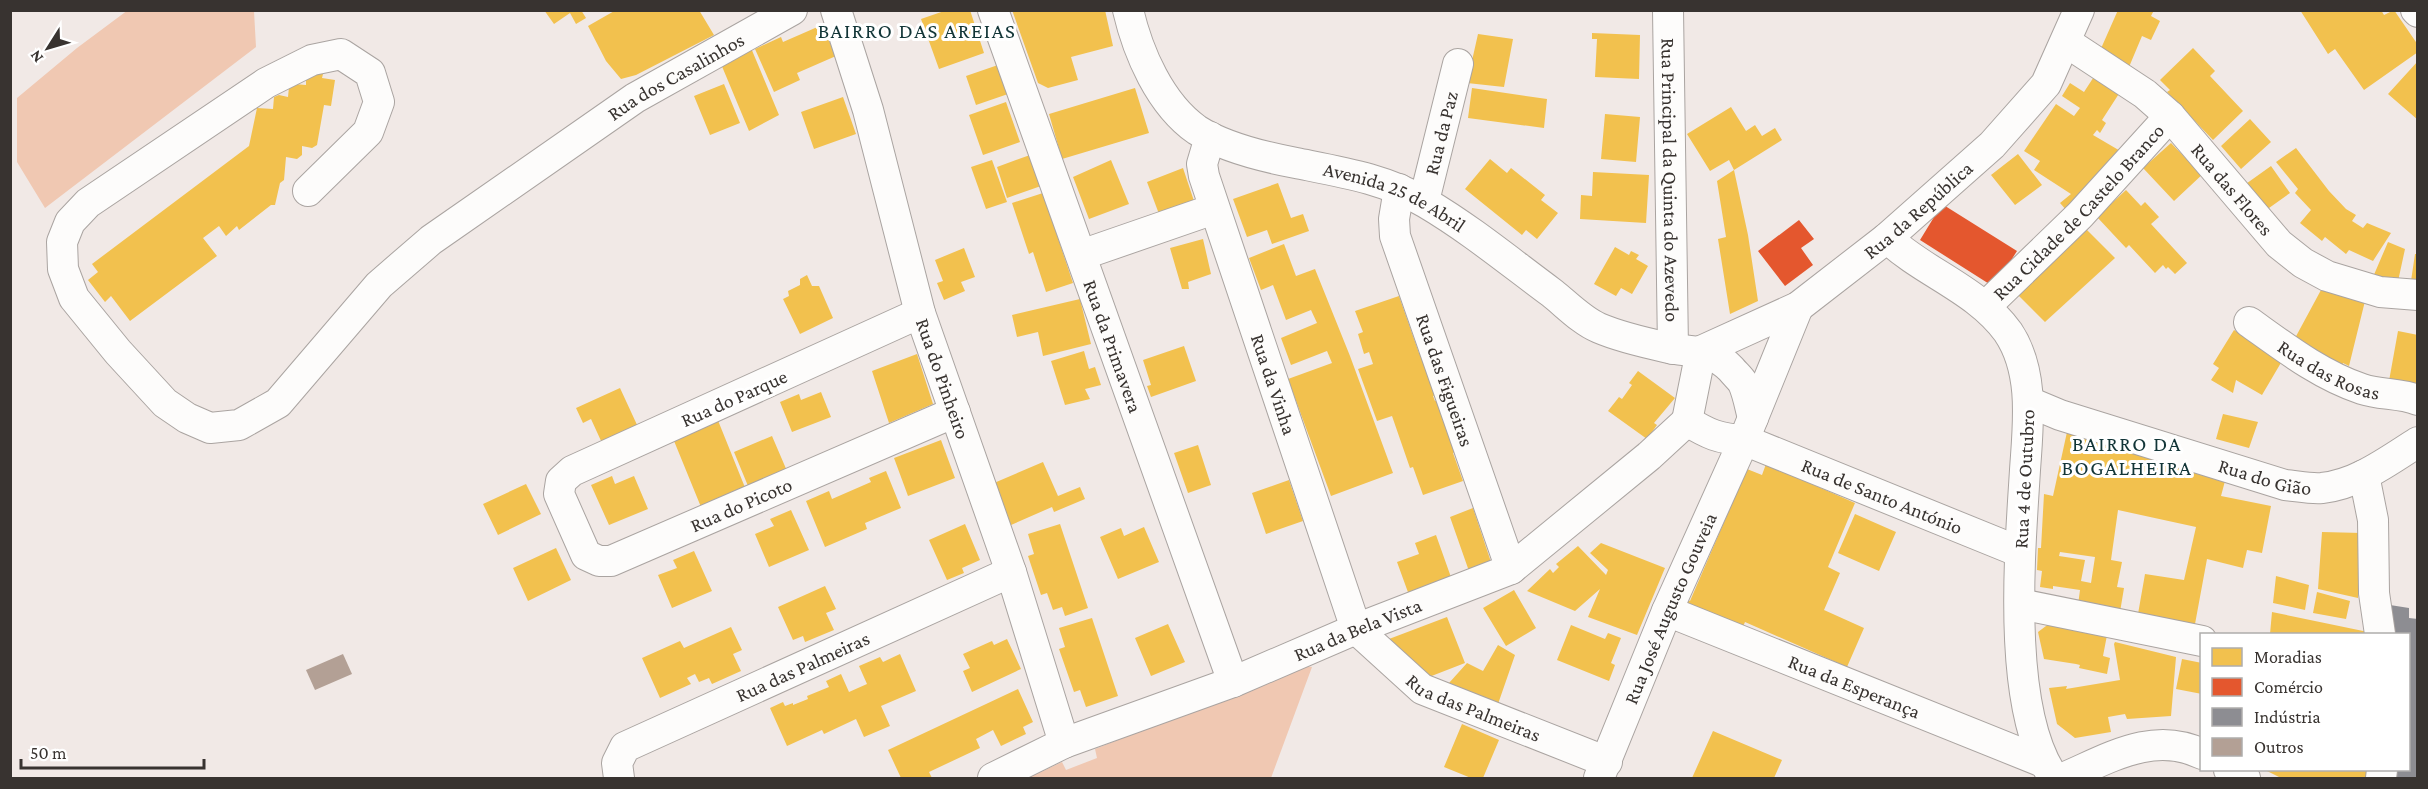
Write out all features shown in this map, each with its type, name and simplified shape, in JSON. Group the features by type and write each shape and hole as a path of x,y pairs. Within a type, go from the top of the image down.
{"street":[{"name":"Rua dos Casalinhos","path":"308,191 368,132 379,102 370,73 341,54 312,60 266,83 88,202 70,222 62,242 63,269 74,298 118,352 165,403 187,418 210,428 239,425 278,403 379,285 431,240 635,98 792,10"},
{"name":"Rua do Pinheiro","path":"836,10 868,110 920,313 1011,572 1064,743"},
{"name":"Rua da Primavera","path":"993,10 1233,682"},
{"name":"Avenida 25 de Abril","path":"1128,10 1132,30 1147,65 1164,95 1180,115 1210,137 1295,163 1346,172 1412,195 1460,224 1597,327 1634,341 1687,350 1723,360 1742,381 1748,429"},
{"name":"Rua Principal da Quinta do Azevedo","path":"1668,10 1687,350 1687,421"},
{"name":"Rua da República","path":"1687,350 1798,307 1887,238 1992,145 2046,84 2067,42 2079,10"},
{"name":"Rua das Flores","path":"2067,42 2145,94 2170,116 2280,244 2303,263 2327,276 2380,292 2418,295"},
{"name":"Rua da Paz","path":"1412,195 1458,64"},
{"name":"Rua Cidade de Castelo Branco","path":"1986,306 2080,215 2170,116"},
{"name":"Rua da Vinha","path":"1210,137 1202,164 1214,209 1356,629"},
{"name":"Rua das Figueiras","path":"1412,195 1394,219 1395,236 1511,569"},
{"path":"1081,255 1214,209"},
{"name":"Rua 4 de Outubro","path":"1887,238 1905,255 1947,279 1986,306 2009,334 2021,364 2029,402 2020,552 2023,663 2031,723 2053,773"},
{"name":"Rua José Augusto Gouveia","path":"1602,774 1667,611 1748,429 1798,307"},
{"name":"Rua do Parque","path":"559,494 561,481 572,471 920,313"},
{"name":"Rua das Rosas","path":"2249,321 2302,360 2356,386 2418,400"},
{"name":"Rua do Gião","path":"2029,402 2060,415 2284,485 2320,488 2344,483 2364,475"},
{"name":"Rua do Picoto","path":"559,494 586,555 599,561 611,561 955,412"},
{"name":"Rua da Bela Vista","path":"993,778 1064,743 1233,682 1356,629 1511,569 1649,456 1687,421"},
{"name":"Rua de Santo António","path":"1687,421 1722,439 1748,429 2020,552"},
{"path":"2380,633 2374,593 2373,520 2364,475 2418,442"},
{"name":"Rua das Palmeiras","path":"619,778 617,763 625,747 1011,572"},
{"path":"2020,604 2200,641"},
{"name":"Rua da Esperança","path":"1667,611 2053,773"},
{"name":"Rua das Palmeiras","path":"1356,629 1422,689 1602,774"},
{"path":"2053,773 2150,745 2168,743 2200,753"},
{"path":"2231,771 2245,778"}],"shaded area":[{"path":"128,10 254,11 256,47 45,208 17,162 17,98 77,48"},
{"path":"1306,666 1312,667 1271,778 1028,778 1062,762 1066,770 1097,758 1095,749"}],"building: Moradias":[{"path":"544,10 581,10 586,18 576,24 570,13 554,24"},
{"path":"616,10 699,10 714,35 636,75 621,79 606,61 588,26"},
{"path":"947,10 970,10 984,53 939,69 921,19"},
{"path":"1012,10 1105,10 1113,46 1071,57 1078,80 1048,88 1038,83"},
{"path":"2118,10 2154,10 2151,16 2160,21 2151,40 2142,36 2129,67 2099,53"},
{"path":"2300,10 2381,10 2384,15 2394,10 2418,45 2418,52 2364,90 2335,49 2328,54"},
{"path":"822,25 836,56 797,73 800,80 774,92 755,49 781,37 783,42"},
{"path":"1592,33 1640,35 1639,79 1595,77 1597,39 1592,39"},
{"path":"1478,34 1513,39 1504,87 1467,83"},
{"path":"751,48 779,115 749,131 721,64"},
{"path":"2193,48 2215,71 2210,76 2243,111 2213,140 2167,92 2170,90 2160,80"},
{"path":"2418,61 2418,120 2388,94"},
{"path":"998,65 1008,94 976,105 966,76"},
{"path":"2097,72 2122,89 2102,120 2106,123 2100,133 2097,130 2093,135 2122,152 2068,212 2060,203 2071,194 2034,170 2040,161 2024,151 2056,104 2074,116 2080,108 2062,96 2070,83 2084,92"},
{"path":"311,73 323,74 322,78 335,80 331,106 324,105 317,145 312,148 302,146 302,155 297,159 286,157 284,180 280,183 275,205 271,205 239,230 237,226 226,236 219,226 203,238 217,256 130,321 111,296 105,302 88,280 98,272 92,264 249,146 257,108 273,109 274,97 279,95 288,97 289,87 294,84 306,85 306,76"},
{"path":"724,84 740,123 710,135 694,96"},
{"path":"1135,88 1149,133 1062,159 1049,114"},
{"path":"1472,88 1547,99 1544,128 1468,118"},
{"path":"843,97 856,134 814,149 801,112"},
{"path":"1006,102 1020,142 983,155 969,115"},
{"path":"1731,107 1746,131 1755,125 1762,136 1775,128 1782,140 1734,170 1729,160 1710,171 1687,134"},
{"path":"1605,114 1640,117 1636,162 1601,159"},
{"path":"2250,119 2271,142 2241,169 2221,146"},
{"path":"2171,143 2196,169 2205,172 2174,201 2143,168"},
{"path":"2296,148 2329,191 2346,209 2356,215 2352,221 2363,228 2367,223 2391,233 2373,261 2349,250 2346,254 2325,237 2322,241 2300,223 2311,210 2295,193 2298,189 2276,162"},
{"path":"2018,154 2042,185 2015,205 1991,175"},
{"path":"1030,155 1041,186 1007,198 997,167"},
{"path":"1490,159 1507,173 1511,168 1545,195 1541,200 1558,213 1537,239 1526,230 1522,235 1465,189"},
{"path":"992,160 1007,202 986,209 971,167"},
{"path":"1111,160 1129,204 1089,219 1073,177"},
{"path":"2271,166 2290,193 2262,213 2243,186"},
{"path":"1183,168 1194,201 1159,214 1147,182"},
{"path":"1734,170 1748,235 1758,301 1730,314 1718,239 1726,237 1717,181"},
{"path":"1593,172 1649,175 1646,223 1580,219 1581,195 1592,196"},
{"path":"1278,183 1291,218 1303,214 1309,231 1272,244 1267,230 1247,237 1233,199"},
{"path":"2126,190 2141,206 2145,202 2159,217 2151,224 2187,263 2175,274 2163,265 2155,273 2129,245 2126,248 2097,217"},
{"path":"1043,193 1073,283 1046,292 1033,252 1029,254 1012,203"},
{"path":"2083,226 2115,258 2045,322 2016,293"},
{"path":"1203,239 1211,274 1188,282 1189,289 1182,289 1170,248"},
{"path":"2388,242 2405,249 2397,286 2373,277"},
{"path":"1284,244 1296,276 1315,269 1393,473 1331,496 1288,379 1332,363 1327,351 1291,365 1281,338 1317,323 1311,310 1286,320 1273,285 1261,290 1249,258"},
{"path":"1615,247 1629,255 1631,251 1639,255 1636,259 1648,266 1632,294 1621,288 1616,296 1594,284"},
{"path":"964,248 975,277 961,282 965,291 944,300 937,283 943,281 935,260"},
{"path":"2415,254 2418,254 2418,282 2411,281"},
{"path":"807,275 812,286 819,286 833,318 800,334 783,299 789,296 788,291 800,285 800,279"},
{"path":"2321,290 2365,301 2349,366 2343,363 2342,366 2294,340"},
{"path":"1399,296 1419,353 1424,352 1439,394 1433,396 1435,401 1439,400 1457,451 1453,453 1463,481 1423,495 1413,467 1410,468 1392,416 1377,421 1358,369 1373,364 1369,352 1364,354 1358,334 1363,332 1355,311"},
{"path":"1080,299 1091,344 1043,356 1038,332 1017,337 1012,315"},
{"path":"2234,330 2282,361 2262,395 2236,380 2233,393 2211,380 2219,368 2213,364"},
{"path":"2398,331 2418,335 2418,386 2389,381"},
{"path":"1184,346 1196,381 1151,397 1147,386 1151,385 1143,360"},
{"path":"1084,351 1089,369 1095,367 1101,385 1085,389 1090,399 1065,405 1051,361"},
{"path":"917,354 933,404 889,423 872,371"},
{"path":"1638,371 1675,398 1654,423 1657,425 1647,439 1608,411 1619,397 1622,399 1632,385 1629,383"},
{"path":"620,388 638,427 602,443 591,419 583,423 576,408"},
{"path":"821,392 831,417 792,432 780,402 799,394 801,400"},
{"path":"2223,414 2258,422 2249,448 2216,439"},
{"path":"717,418 746,490 701,507 672,436"},
{"path":"2067,432 2225,481 2221,496 2271,506 2262,553 2247,550 2243,568 2207,559 2195,624 2138,614 2145,574 2184,580 2196,527 2118,510 2111,560 2122,562 2117,587 2124,588 2120,612 2078,605 2080,590 2053,586 2053,589 2040,587 2042,571 2037,570 2038,548 2041,548 2044,494 2053,496","holes":["2060,552 2095,557 2091,583 2081,581 2085,560 2059,556"]},
{"path":"772,436 787,471 748,486 734,452"},
{"path":"941,440 955,478 908,496 894,458"},
{"path":"1198,445 1211,485 1188,493 1174,453"},
{"path":"1043,462 1058,496 1080,487 1085,499 1054,512 1052,507 1011,525 994,483"},
{"path":"1766,464 1855,503 1828,567 1840,573 1824,610 1864,628 1847,667 1745,622 1742,629 1684,603 1686,599 1690,601 1747,469 1762,475"},
{"path":"886,471 901,508 865,523 867,529 825,547 806,501 829,491 832,499 871,482 869,478"},
{"path":"612,476 615,484 634,476 648,509 609,525 591,485"},
{"path":"1289,480 1303,521 1266,534 1252,493"},
{"path":"526,484 541,514 498,535 483,504"},
{"path":"1473,508 1492,565 1470,574 1450,517"},
{"path":"791,510 809,550 769,567 755,534 774,526 770,519"},
{"path":"1855,514 1896,532 1879,571 1838,553"},
{"path":"965,524 980,560 962,568 964,573 947,580 929,540"},
{"path":"1060,524 1088,608 1065,616 1062,607 1053,610 1047,593 1041,595 1028,556 1034,554 1028,534"},
{"path":"1144,527 1159,562 1118,579 1100,537 1121,528 1124,536"},
{"path":"2322,532 2362,533 2358,598 2318,589"},
{"path":"1436,535 1452,580 1409,595 1397,562 1419,554 1415,543"},
{"path":"1601,543 1665,568 1637,635 1588,617 1600,589 1575,611 1527,591 1550,569 1553,573 1559,567 1556,564 1578,546 1606,575 1608,570 1590,553"},
{"path":"556,548 571,580 528,601 513,568"},
{"path":"694,551 712,591 672,608 658,575 677,568 673,560"},
{"path":"2276,576 2309,585 2305,610 2273,603"},
{"path":"825,586 836,609 826,613 834,630 805,642 803,636 793,640 778,607"},
{"path":"1514,590 1536,628 1506,646 1483,608"},
{"path":"2317,592 2350,601 2346,619 2313,613"},
{"path":"2272,612 2368,633 2270,633"},
{"path":"1447,617 1465,663 1429,677 1389,639"},
{"path":"1092,618 1118,696 1086,707 1080,690 1074,692 1059,649 1065,647 1059,628"},
{"path":"2050,623 2108,630 2103,656 2110,658 2107,674 2079,668 2080,665 2076,664 2044,659 2038,632"},
{"path":"1168,624 1185,662 1151,676 1135,638"},
{"path":"1571,625 1605,639 1608,633 1621,638 1611,663 1615,665 1609,681 1557,660"},
{"path":"731,627 742,650 733,654 741,671 712,684 709,678 699,682 695,674 687,678 691,684 660,698 642,658 680,641 684,648"},
{"path":"1007,639 1021,669 972,692 963,671 970,668 963,654 992,641 994,645"},
{"path":"2115,642 2176,657 2171,716 2127,719 2125,714 2108,717 2111,732 2075,738 2057,724 2049,688 2067,686 2066,689 2120,680"},
{"path":"1498,645 1515,655 1498,704 1449,683 1467,663 1483,671"},
{"path":"900,654 916,691 881,706 890,726 864,737 856,719 824,734 822,730 787,746 770,708 783,702 785,706 808,699 807,696 829,687 826,681 841,674 849,692 867,684 859,666 880,657 883,662"},
{"path":"2182,659 2200,663 2200,694 2176,689"},
{"path":"1018,689 1033,722 1023,727 1026,734 1001,746 993,730 976,739 980,748 929,772 932,778 901,778 888,750"},
{"path":"1462,724 1499,740 1483,778 1471,778 1444,767"},
{"path":"1713,731 1782,760 1774,778 1692,778"},
{"path":"2267,771 2373,771 2373,778 2281,778"}],"building: Comércio":[{"path":"1942,204 2017,251 1994,287 1920,240"},
{"path":"1799,220 1814,239 1801,248 1813,265 1785,286 1758,251"}],"building: Indústria":[{"path":"2390,605 2409,608 2409,618 2418,619 2418,778 2396,778 2397,771 2410,771 2410,633 2393,633"}],"building: Outros":[{"path":"343,654 352,674 315,690 306,670"}],"district":[{"name":"BAIRRO DAS AREIAS","path":"917,31"},
{"name":"BAIRRO DA BOGALHEIRA","path":"2127,456"}]}
